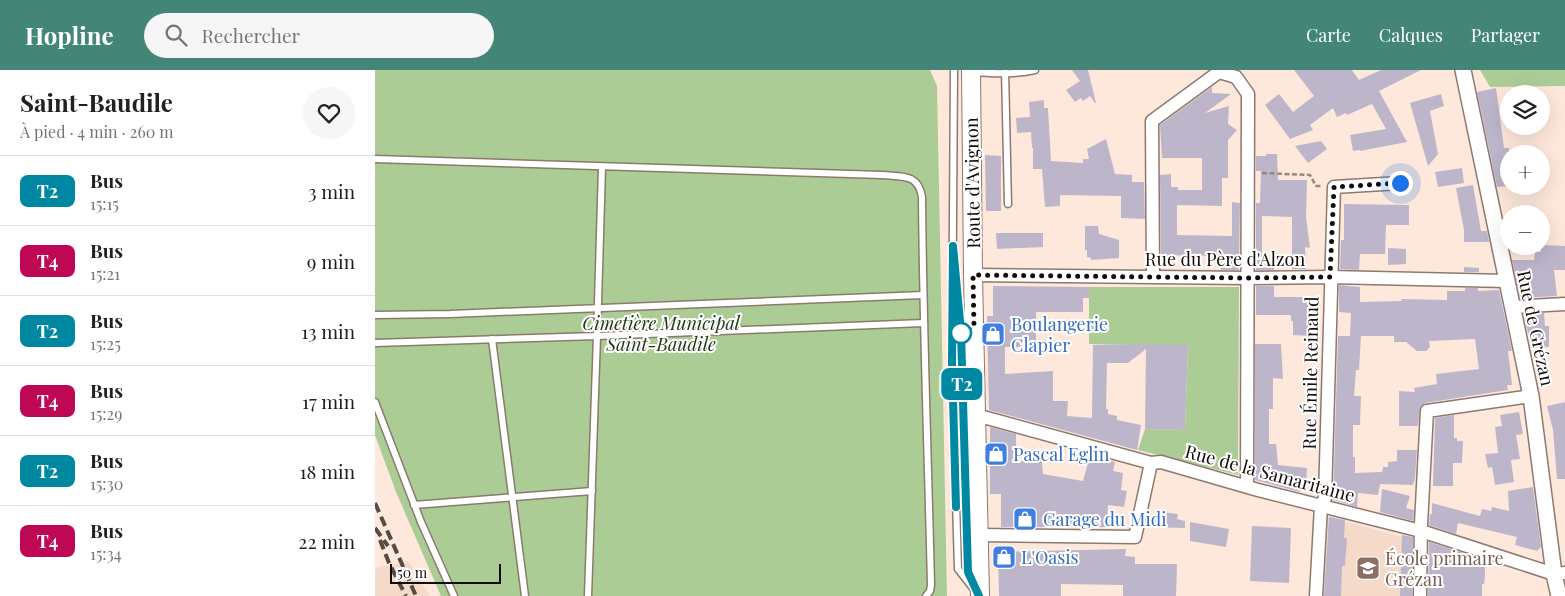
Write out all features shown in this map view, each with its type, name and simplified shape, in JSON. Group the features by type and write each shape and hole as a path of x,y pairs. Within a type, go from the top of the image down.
{"main road":[{"name":"Route d'Avignon","path":"965,71 973,275 979,596"}],"street":[{"name":"Rue de Grézan","path":"1463,70 1531,396 1559,573 1559,596"},
{"path":"1153,276 1152,121 1219,72 1236,77 1248,94 1247,486"},
{"path":"1334,187 1400,183"},
{"name":"Rue Émile Reinaud","path":"1315,596 1321,506 1325,498 1334,187"},
{"name":"Rue du Père d'Alzon","path":"973,275 1330,277 1506,281"},
{"path":"1512,307 1565,304"},
{"path":"1420,596 1427,411 1531,396"},
{"name":"Rue de la Samaritaine","path":"976,415 1151,463 1161,462 1421,531 1559,573"},
{"path":"979,535 1135,537 1151,463"}],"lane":[{"path":"979,596 957,569 952,362 953,246 965,71 1025,73 1035,70"},
{"path":"1005,72 1008,204"},
{"path":"375,159 882,175 912,179 920,187 921,197 931,585 930,591 926,596"},
{"path":"588,596 602,166"},
{"path":"953,246 961,332 968,572 979,596"},
{"path":"375,315 450,314 923,295"},
{"path":"375,343 597,336 923,322"},
{"path":"492,339 525,596"},
{"path":"375,402 414,505 454,596"},
{"path":"414,505 592,491"}],"path":[{"path":"1248,173 1310,175 1316,186 1334,187"}],"shaded area":[{"name":"École primaire Grézan","path":"1325,516 1414,540 1412,596 1322,596"},
{"path":"408,561 430,596 375,596 375,568"}],"green space":[{"name":"Cimetière Municipal Saint-Baudile","path":"375,70 930,70 937,86 947,596 441,596 396,492 375,435"},
{"path":"1480,70 1565,70 1565,86 1500,85 1500,87 1490,87"},
{"path":"1089,287 1239,287 1238,475 1138,450 1145,429 1185,430 1188,346 1089,344"}],"building":[{"path":"1072,70 1088,70 1096,103 1090,96 1083,101 1081,98 1075,102 1066,90 1080,81"},
{"path":"1294,70 1352,70 1359,80 1381,70 1421,70 1379,91 1407,142 1353,151 1350,135 1386,129 1372,104 1347,115 1346,113 1337,117 1333,108 1310,125 1313,130 1290,139 1265,105 1279,94 1293,112 1314,96"},
{"path":"1212,87 1212,93 1231,94 1205,113 1229,106 1228,124 1237,130 1228,140 1228,178 1222,178 1222,206 1177,205 1177,235 1232,236 1232,202 1240,203 1239,270 1221,270 1221,256 1161,255 1160,175 1171,174 1171,187 1178,187 1178,190 1202,190 1202,158 1162,158 1160,125"},
{"path":"1496,88 1500,135 1502,135 1504,145 1500,145 1500,187 1497,187 1477,92"},
{"path":"1441,94 1444,106 1430,111 1438,154 1428,166 1410,103"},
{"path":"1044,100 1044,108 1048,108 1051,161 1083,163 1083,159 1089,159 1087,149 1106,139 1115,174 1132,175 1132,182 1144,182 1145,219 1121,218 1121,196 1060,195 1060,206 1045,207 1042,169 1033,169 1031,132 1017,133 1016,118 1030,117 1029,102"},
{"path":"1321,141 1327,149 1308,163 1295,146"},
{"path":"1266,154 1277,154 1278,180 1307,180 1306,217 1310,248 1305,247 1306,269 1292,269 1292,217 1262,216 1262,264 1274,264 1274,270 1256,270 1256,203 1260,203 1261,171 1256,171 1256,156 1266,156"},
{"path":"985,155 1001,156 1001,211 986,211"},
{"path":"1462,168 1464,183 1438,187 1435,172"},
{"path":"1473,185 1481,231 1487,231 1489,242 1464,242 1464,230 1456,188"},
{"path":"1344,204 1409,205 1409,225 1386,225 1385,254 1360,254 1359,270 1340,269 1341,240 1344,240"},
{"path":"1085,226 1098,226 1099,234 1119,240 1119,258 1091,260 1091,258 1087,257 1087,250 1085,250"},
{"path":"996,233 1043,233 1043,247 997,249"},
{"path":"1550,245 1565,246 1565,270 1554,270 1557,296 1520,298 1512,260 1534,260 1535,255 1550,255"},
{"path":"1388,248 1406,249 1406,264 1388,265"},
{"path":"1464,267 1479,268 1479,272 1464,272"},
{"path":"1339,285 1360,287 1360,302 1402,301 1401,299 1447,300 1447,291 1465,291 1465,288 1478,288 1478,291 1499,290 1512,351 1508,351 1512,385 1507,385 1508,390 1425,403 1420,407 1418,426 1399,426 1399,391 1415,392 1414,388 1437,384 1436,374 1479,369 1475,339 1429,341 1430,347 1426,351 1417,351 1406,342 1394,342 1394,336 1361,336 1359,370 1356,370 1354,396 1361,396 1360,425 1353,425 1355,473 1382,472 1383,467 1388,467 1388,462 1397,461 1397,450 1417,450 1413,485 1380,484 1378,495 1358,493 1357,507 1333,500 1338,336 1350,336 1351,313 1339,312"},
{"path":"993,286 1089,287 1089,298 1083,298 1083,312 1036,312 1036,347 1005,347 1005,374 1053,371 1053,401 1068,401 1067,416 1092,418 1093,345 1188,345 1185,430 1145,429 1146,349 1128,363 1107,363 1106,409 1108,409 1108,414 1117,416 1117,420 1141,425 1137,450 989,410 987,316 993,316"},
{"path":"1256,286 1274,286 1274,297 1314,297 1313,336 1293,335 1291,315 1256,315"},
{"path":"1544,313 1545,326 1549,326 1549,347 1531,348 1524,314"},
{"path":"1255,344 1281,344 1283,379 1273,378 1273,409 1269,409 1269,444 1276,444 1278,465 1307,468 1306,486 1300,486 1300,492 1255,480"},
{"path":"1565,402 1565,479 1557,479 1553,430 1547,406"},
{"path":"1519,412 1523,434 1516,435 1520,459 1511,460 1514,482 1495,485 1492,467 1488,468 1485,454 1498,453 1495,427 1502,426 1500,415"},
{"path":"1454,415 1454,438 1457,438 1457,441 1463,441 1462,463 1453,463 1453,486 1433,486 1435,418"},
{"path":"990,427 1016,434 1016,461 1042,461 1043,474 1083,481 1090,455 1115,462 1113,471 1123,473 1121,490 1127,491 1124,507 1108,505 1107,527 1001,527 1001,494 990,494"},
{"path":"1533,487 1541,547 1537,551 1515,545 1517,537 1458,523 1456,534 1429,525 1432,503 1480,516 1482,509 1491,511 1492,507 1509,511 1508,491"},
{"path":"1382,489 1410,496 1406,508 1414,510 1413,521 1380,512"},
{"path":"1162,512 1178,514 1177,519 1185,521 1185,528 1145,527 1148,515 1161,517"},
{"path":"1329,517 1345,520 1344,538 1347,538 1345,566 1342,566 1341,596 1324,596"},
{"path":"1190,522 1229,529 1226,547 1190,541"},
{"path":"1252,526 1291,528 1289,583 1250,581"},
{"path":"1402,535 1413,537 1412,596 1400,596"},
{"path":"1429,542 1485,560 1482,596 1428,596"},
{"path":"1126,549 1125,556 1135,557 1135,564 1177,564 1176,596 1123,596 1123,585 1061,584 1061,596 999,596 998,552"}],"railway":[{"path":"375,503 416,596"},
{"path":"375,528 388,546"},
{"path":"380,540 389,563 406,596"}],"bus line":[{"name":"T2","path":"956,507 952,362 953,246 961,332 968,572 979,596"}],"place":[{"name":"Boulangerie Clapier","path":"993,334"},
{"name":"Pascal Eglin","path":"996,454"},
{"name":"Garage du Midi","path":"1025,519"},
{"name":"L'Oasis","path":"1004,557"},
{"name":"École primaire Grézan","path":"1368,568"}],"route":[{"path":"961,333 974,327 973,275 1330,277 1334,187 1400,183"}]}
